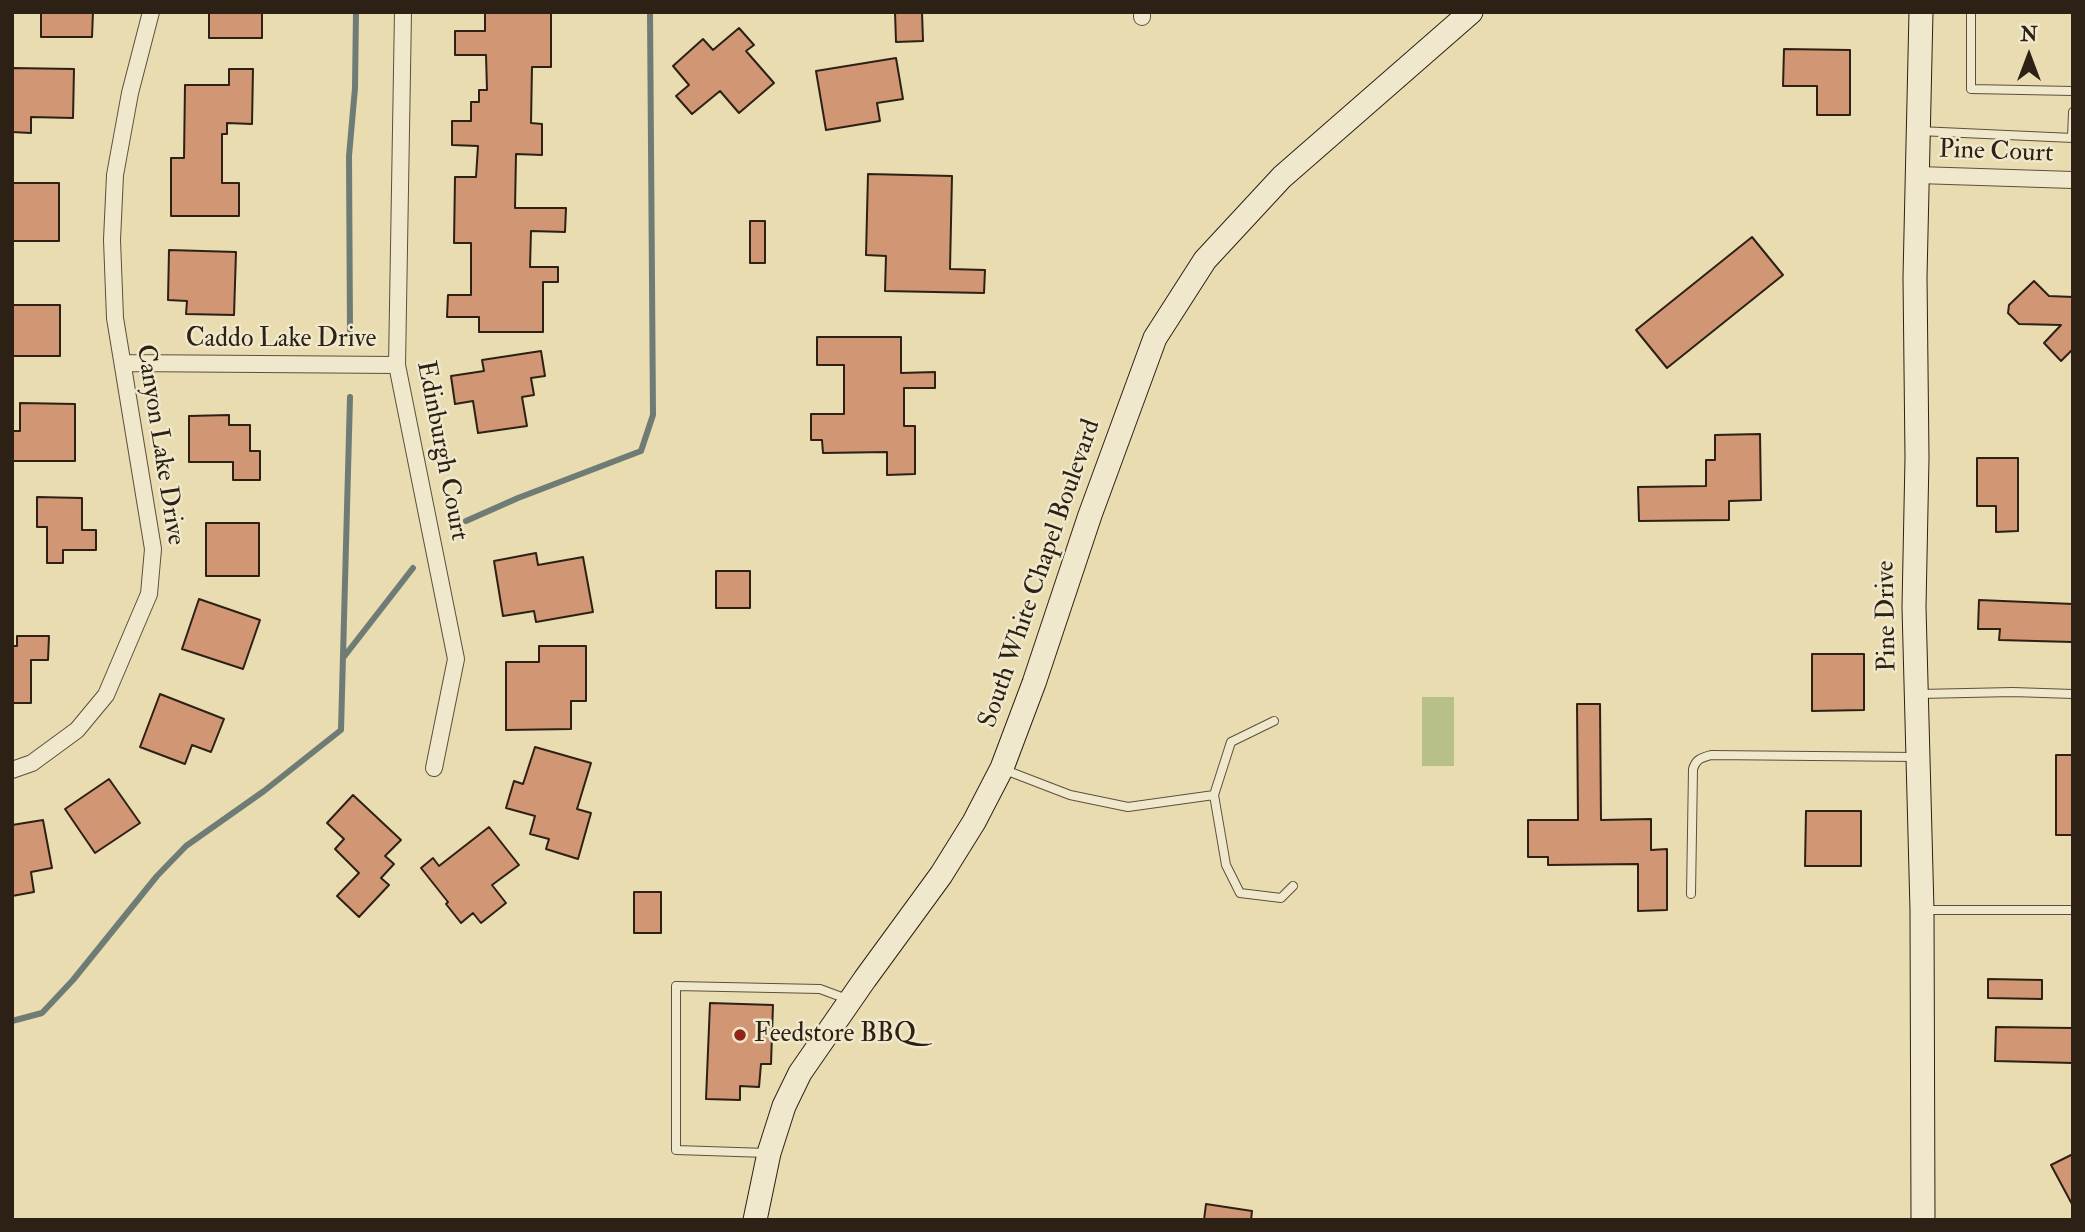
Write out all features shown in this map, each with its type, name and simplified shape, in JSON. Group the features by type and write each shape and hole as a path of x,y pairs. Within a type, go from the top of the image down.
{"main road":[{"name":"South White Chapel Boulevard","path":"755,1220 769,1153 784,1106 800,1073 941,875 974,822 1002,768 1155,338 1205,260 1272,187 1471,12"},
{"name":"Pine Drive","path":"1921,12 1915,277 1917,458 1914,607 1922,910 1923,1220"}],"street":[{"name":"Canyon Lake Drive","path":"12,770 32,763 77,730 106,695 149,594 153,549 115,318 112,240 115,175 130,93 151,12"},
{"name":"Edinburgh Court","path":"403,12 397,365 456,659 434,768"},
{"name":"Pine Court","path":"1918,175 2073,180"},
{"name":"Caddo Lake Drive","path":"123,363 397,365"}],"lane":[{"path":"1971,12 1971,89 2073,91"},
{"path":"1919,131 2073,138 2073,112"},
{"path":"1916,695 2013,692 2073,694"},
{"path":"1274,721 1231,742 1214,795 1226,864 1240,893 1282,898 1293,886"},
{"path":"1691,894 1693,769 1700,758 1711,755 1918,757"},
{"path":"1002,768 1070,795 1128,807 1214,795"},
{"path":"1922,910 2073,910"},
{"path":"769,1153 676,1150 676,986 820,989 850,1000"}],"green space":[{"path":"1422,697 1454,697 1454,766 1422,766"}],"building":[{"path":"41,12 93,12 92,37 41,37"},
{"path":"209,12 262,12 262,38 209,38"},
{"path":"485,12 551,12 551,67 532,67 531,123 542,124 542,155 516,154 515,208 566,208 565,232 531,231 530,267 558,267 558,282 543,282 543,332 479,332 479,317 447,317 448,295 471,295 471,243 454,243 455,177 476,177 478,146 452,145 452,121 471,121 471,102 479,102 479,90 487,90 486,55 455,55 455,31 485,31"},
{"path":"895,12 922,12 923,41 896,42"},
{"path":"739,28 754,45 746,51 774,83 739,113 720,91 692,114 676,96 689,85 673,66 703,39 713,50"},
{"path":"1784,49 1850,50 1850,115 1817,115 1817,86 1783,86"},
{"path":"896,58 903,99 877,103 880,121 826,130 816,71"},
{"path":"12,68 74,69 73,118 31,117 31,133 12,132"},
{"path":"229,69 253,69 252,124 227,123 227,134 222,134 222,183 239,183 239,216 171,216 171,158 184,158 185,85 229,85"},
{"path":"868,174 952,176 950,269 985,270 984,293 885,291 886,256 866,255"},
{"path":"12,183 59,183 59,241 12,241"},
{"path":"750,221 765,221 765,263 750,263"},
{"path":"1752,237 1783,275 1667,368 1636,330"},
{"path":"169,250 236,252 234,315 186,314 187,301 168,300"},
{"path":"2034,281 2049,296 2073,297 2073,349 2061,361 2044,343 2061,325 2019,324 2008,313 2009,305"},
{"path":"12,305 60,305 60,356 12,356"},
{"path":"817,337 901,337 901,373 935,372 935,388 904,388 904,426 915,426 915,474 887,475 887,452 823,453 822,440 811,440 811,414 844,414 844,365 817,365"},
{"path":"541,351 545,376 531,378 534,395 522,397 527,426 478,433 473,401 455,404 451,376 484,371 482,360"},
{"path":"20,403 75,404 75,461 12,461 12,431 20,431"},
{"path":"229,415 229,425 250,425 250,451 260,451 260,480 233,480 233,462 189,462 189,416"},
{"path":"1760,434 1761,500 1729,501 1729,520 1639,521 1638,487 1706,486 1706,460 1715,460 1715,435"},
{"path":"1977,458 2018,458 2018,531 1996,532 1996,506 1977,506"},
{"path":"37,497 82,498 82,530 96,530 96,550 63,550 63,563 47,563 47,527 37,527"},
{"path":"206,523 259,523 259,576 206,576"},
{"path":"536,553 538,565 583,557 593,612 536,622 534,611 503,616 494,561"},
{"path":"716,571 750,571 750,608 716,608"},
{"path":"199,599 260,620 243,669 182,649"},
{"path":"1979,600 2073,604 2072,642 1999,640 2000,629 1978,629"},
{"path":"17,636 49,636 48,660 31,660 31,703 12,703 12,646 17,646"},
{"path":"539,646 586,646 586,701 571,701 571,729 506,730 506,662 539,662"},
{"path":"1812,654 1864,654 1864,710 1812,711"},
{"path":"160,694 224,719 211,752 192,745 185,764 140,747"},
{"path":"1577,704 1600,704 1601,820 1651,819 1651,850 1667,849 1667,910 1638,911 1638,864 1548,865 1548,857 1528,857 1528,820 1578,820"},
{"path":"535,747 591,763 577,809 591,813 578,859 546,849 549,839 530,834 535,816 506,808 514,781 523,784"},
{"path":"2056,755 2073,755 2073,835 2056,835"},
{"path":"109,779 140,823 95,853 65,809"},
{"path":"353,795 401,840 385,856 394,864 381,878 389,885 359,917 337,896 359,873 335,849 344,839 327,823"},
{"path":"1806,811 1861,811 1861,866 1805,866"},
{"path":"43,820 52,868 31,872 34,892 12,896 12,825"},
{"path":"489,827 519,865 492,885 506,903 481,923 473,913 461,923 421,868 433,858 439,866"},
{"path":"634,892 661,892 661,933 634,933"},
{"path":"1988,979 2042,980 2042,999 1988,998"},
{"name":"Feedstore BBQ","path":"710,1003 773,1005 771,1064 761,1064 759,1087 740,1086 740,1100 706,1099"},
{"path":"1996,1027 2073,1028 2073,1063 1995,1061"},
{"path":"2073,1154 2073,1206 2051,1165"},
{"path":"1206,1204 1252,1211 1251,1220 1204,1220"}],"waterway":[{"path":"350,334 349,156 355,88 356,12"},
{"path":"466,521 641,451 653,415 650,12"},
{"path":"12,1021 42,1013 73,980 157,876 186,846 264,791 341,730 350,397"},
{"path":"343,658 413,568"}],"place":[{"name":"Feedstore BBQ","path":"740,1035"}]}
